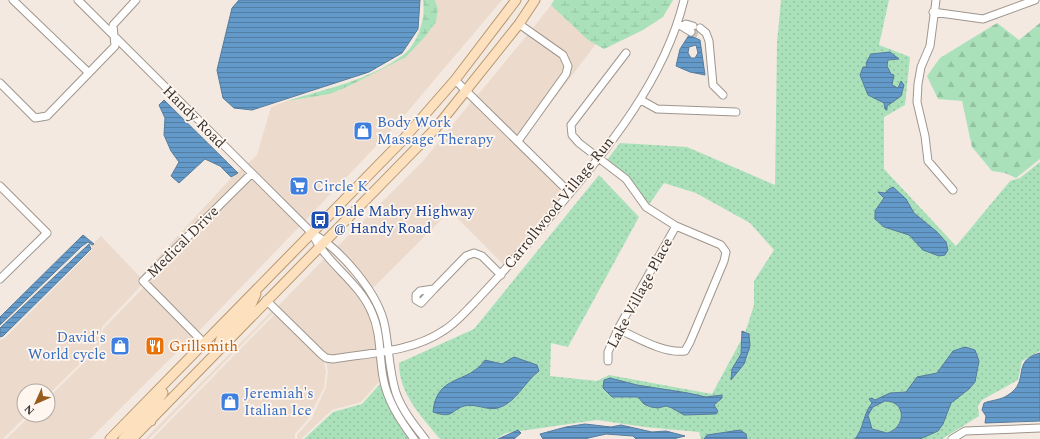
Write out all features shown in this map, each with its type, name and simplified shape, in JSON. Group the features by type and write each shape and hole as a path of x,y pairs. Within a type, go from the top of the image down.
{"main road":[{"path":"110,439 260,288 400,143 455,80 516,0"},
{"path":"132,439 266,300 405,161 466,91 519,24 535,0"},
{"path":"220,349 218,346 220,338 251,304 260,288"},
{"path":"151,421 152,408 157,400 191,364 205,344"},
{"path":"123,439 142,418 144,405"}],"street":[{"path":"13,0 89,73"},
{"name":"Handy Road","path":"78,0 322,244"},
{"path":"0,84 35,118 47,116 115,46 113,25 136,0"},
{"name":"Carrollwood Village Run","path":"266,300 326,358 333,359 417,345 443,331 458,319 501,275 598,158 640,100 662,64 680,25 684,0"},
{"path":"936,0 933,12 930,46 921,67 917,102 928,161 953,190"},
{"path":"933,12 983,19 1035,0"},
{"path":"518,141 566,74 568,66 563,55 519,24"},
{"path":"680,25 684,29 697,30 706,34 709,41 713,85 723,95"},
{"path":"618,330 677,352 685,351 724,261 726,252 721,245 676,226 646,207 626,178 579,143 572,135 572,125 626,53"},
{"path":"455,80 570,193"},
{"path":"640,100 657,108 736,112"},
{"name":"Medical Drive","path":"205,344 143,281 251,174"},
{"path":"0,186 46,233 0,278"},
{"name":"Lake Village Place","path":"608,361 608,352 618,330 676,226"},
{"path":"322,244 368,288 380,310 385,325 392,376 398,398 407,415 425,439"},
{"path":"322,244 360,292 375,320 383,377 390,402 414,439"},
{"path":"434,289 466,256 474,253 482,256 501,275"},
{"path":"360,292 368,288"},
{"path":"952,439 965,431 1040,428"}],"shaded area":[{"path":"435,0 502,0 398,123 304,222 246,165 257,155 271,107 287,101 330,94 406,57 424,38 436,22 438,9"},
{"path":"551,5 588,40 596,44 522,141 571,65 565,53 533,28"},
{"path":"529,33 561,57 565,66 563,73 518,137 476,97"},
{"path":"472,101 566,193 505,266 450,211 372,289 336,248 423,161"},
{"path":"242,169 247,174 102,327 99,345 56,387 56,383 16,383 16,423 19,423 3,439 0,439 0,340 5,338 92,250 92,245 101,236 140,277 234,175"},
{"path":"251,178 300,226 198,332 147,281"},
{"path":"325,258 358,294 370,315 374,328 377,349 333,356 328,355 277,307"},
{"path":"144,287 193,336 90,439 6,439 23,423 56,423 56,390 101,346 103,329"},
{"path":"272,311 274,312 149,439 145,439"},
{"path":"276,313 324,362 326,371 324,387 309,418 295,434 295,439 152,439"},
{"path":"378,355 381,382 378,383 361,402 332,410 301,439 297,439 297,435 312,418 326,387 328,371 326,361"}],"green space":[{"path":"423,0 435,0 438,9 436,22 424,38 406,57 330,94 287,101 347,83 390,64 403,55 413,44 420,30 424,7"},
{"path":"554,0 673,0 663,17 643,30 604,49 588,40 551,5"},
{"path":"781,0 889,0 879,45 910,57 905,105 884,117 884,169 956,246 1010,181 1020,178 1040,162 1040,351 1022,361 1018,380 982,400 978,406 979,416 942,439 701,439 699,432 645,427 597,420 506,433 496,439 440,439 412,404 407,395 400,374 399,363 474,329 599,175 639,217 568,347 551,343 550,376 597,381 609,375 712,394 745,333 754,305 754,281 774,250 750,223 696,193 664,183 648,206 630,178 607,160 620,143 687,147 775,185 777,43"},
{"path":"997,23 1019,40 1040,23 1040,159 1016,178 1005,173 992,171 972,147 962,101 938,99 927,76 940,58"},
{"path":"380,384 391,411 409,439 304,439 333,412 362,404"}],"water":[{"path":"239,0 420,0 418,29 402,53 369,72 252,110 234,108 223,98 217,70 232,8"},
{"path":"689,35 700,40 705,75 690,72 676,66 680,49","holes":["696,45 698,53 695,58 691,58 688,53 689,47"]},
{"path":"890,52 899,59 888,60 887,66 891,74 894,75 892,85 898,88 901,81 904,85 901,96 887,106 887,110 885,109 884,103 868,95 860,75 863,67 867,67 866,63 871,54"},
{"path":"164,100 238,173 231,177 220,166 205,159 179,183 171,176 179,162 171,151 164,135 165,118 159,105"},
{"path":"893,187 906,199 914,213 937,232 946,242 948,250 945,255 939,256 923,250 909,235 884,227 875,219 875,211 884,198 878,192 885,193"},
{"path":"83,235 94,244 92,245 88,242 82,246 0,325 0,317"},
{"path":"89,244 91,249 3,336 0,337 0,328"},
{"path":"742,331 749,334 750,346 744,364 731,380 732,369 741,354"},
{"path":"965,347 975,350 979,361 975,382 969,389 951,403 943,424 938,431 920,439 855,439 872,403 869,399 872,398 875,400 890,393 906,392 917,377 937,373 953,351","holes":["885,401 892,402 897,405 900,410 901,421 898,426 887,433 872,429 868,415 873,407"]},
{"path":"1040,353 1040,421 985,423 986,416 982,410 984,403 1002,398 1015,390 1026,361"},
{"path":"514,357 537,365 539,371 510,402 494,409 468,405 459,408 451,414 445,415 433,412 440,391 447,385 478,368 485,360 502,364"},
{"path":"610,378 637,385 706,397 722,395 722,398 714,405 718,411 716,414 684,415 666,406 658,408 651,407 644,404 638,397 612,397 603,388 604,380"},
{"path":"585,424 611,427 621,425 652,432 666,431 685,436 673,439 636,439 633,436 606,434 584,439 543,439 540,434"},
{"path":"518,430 521,433 514,439 498,439"},
{"path":"740,430 746,434 747,439 704,439 707,435"}],"tunnel":[{"path":"691,32 698,34"}],"place":[{"name":"Body Work Massage Therapy","path":"363,131"},
{"name":"Circle K","path":"299,186"},
{"name":"Dale Mabry Highway @ Handy Road","path":"320,220"},
{"name":"David's World cycle","path":"120,346"},
{"name":"Grillsmith","path":"155,346"},
{"name":"Jeremiah's Italian Ice","path":"230,402"}]}
